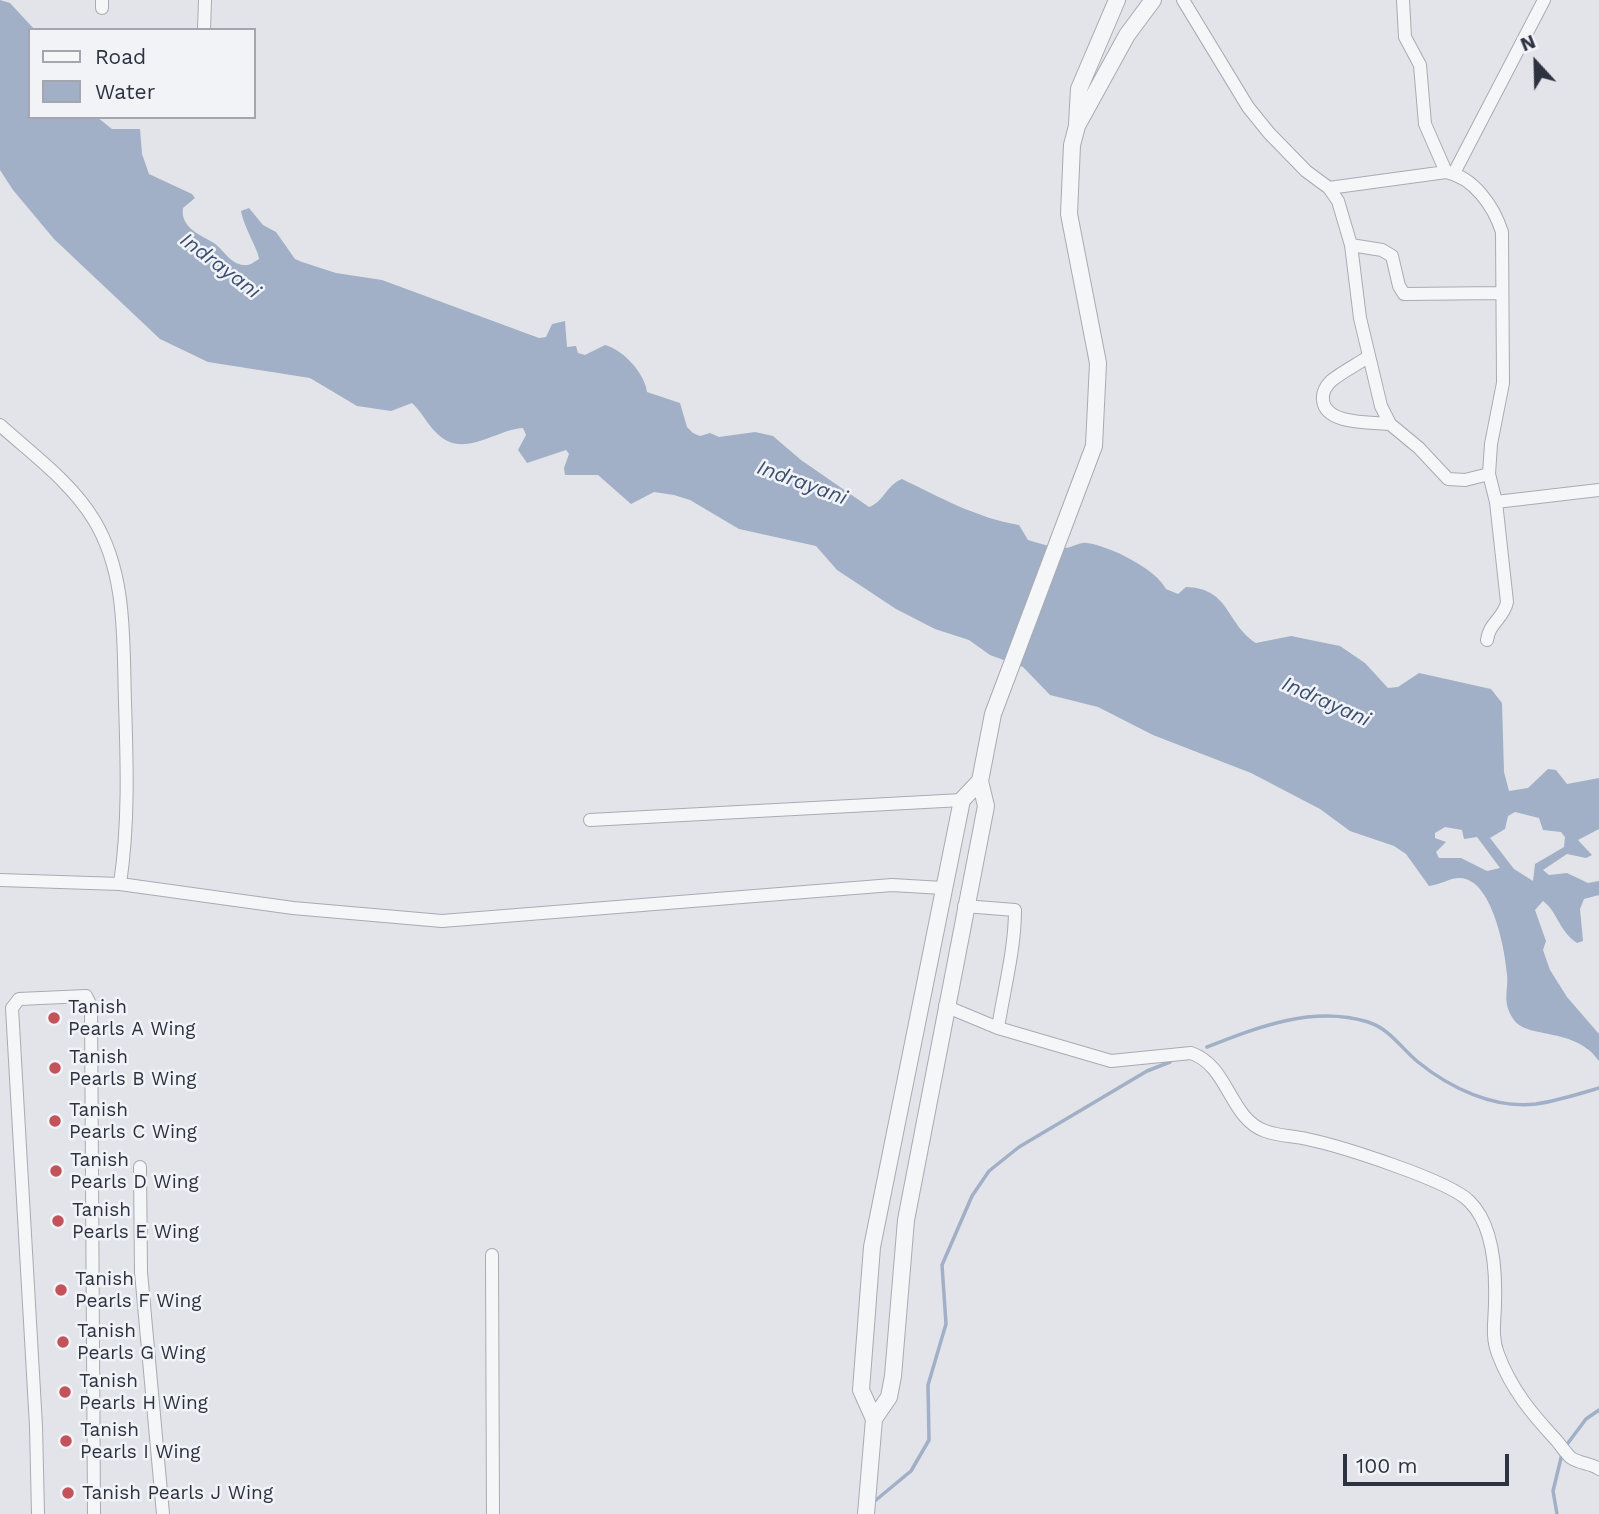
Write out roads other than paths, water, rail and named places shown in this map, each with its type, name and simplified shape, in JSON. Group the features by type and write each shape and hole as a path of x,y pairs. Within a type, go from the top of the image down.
{"street":[{"path":"204,28 205,0"},
{"path":"874,1419 889,1397 891,1387 906,1220 964,906 986,807 980,781 993,714 1094,446 1098,363 1069,214 1069,176 1077,126 1079,89 1117,0"},
{"path":"1077,126 1127,34 1153,0"},
{"path":"1183,0 1239,93 1269,133 1306,171 1329,188 1338,201 1351,245 1368,357 1381,406 1390,424 1419,448 1448,480 1465,480 1489,474"},
{"path":"1403,0 1405,37 1420,65 1425,124 1450,173 1489,201 1502,232 1503,383 1490,444 1489,474 1496,502 1507,602 1502,615 1492,624 1487,640"},
{"path":"1450,173 1544,0"},
{"path":"1329,188 1450,173"},
{"path":"1351,245 1382,250 1392,256 1399,286 1404,294 1502,293"},
{"path":"1368,357 1331,381 1325,388 1323,402 1326,409 1336,416 1390,424"},
{"path":"0,425 83,503 108,550 117,581 122,618 128,793 127,839 120,884"},
{"path":"1496,502 1599,490"},
{"path":"866,1514 874,1419 861,1390 872,1247 962,800 980,781"},
{"path":"590,820 962,800"},
{"path":"0,880 120,884 293,908 442,921 892,885 943,888"},
{"path":"964,906 1015,910 1015,936 1004,982 998,1028"},
{"path":"38,1514 36,1426 12,1008 19,999 86,996 91,1006 94,1514"},
{"path":"945,1006 998,1028 1111,1060 1191,1053 1202,1057 1212,1064 1234,1100 1255,1126 1266,1132 1307,1139 1364,1156 1468,1200 1481,1216 1488,1239 1494,1286 1495,1342 1503,1364 1528,1412 1571,1458 1599,1469"},
{"path":"139,1167 141,1272 163,1514"},
{"path":"492,1255 493,1514"}],"water":[{"name":"Indrayani","path":"0,0 10,3 33,28 28,28 28,119 100,119 112,129 140,129 142,154 149,174 192,194 195,198 183,208 188,226 239,264 252,264 259,259 241,211 249,208 263,225 276,232 295,259 302,262 336,273 382,280 539,338 546,337 552,324 565,321 567,347 576,346 578,353 585,355 605,345 619,352 638,371 647,392 680,403 687,427 693,433 700,436 710,433 719,437 755,432 773,436 801,460 869,507 902,479 973,512 1019,525 1028,540 1062,548 1084,543 1097,545 1143,566 1161,581 1166,589 1178,594 1186,587 1211,594 1220,600 1246,635 1256,643 1291,636 1340,646 1365,663 1388,688 1398,687 1419,673 1491,689 1502,703 1504,772 1509,791 1528,788 1548,769 1556,770 1567,784 1599,778 1599,829 1578,840 1592,855 1586,858 1567,854 1543,870 1549,875 1567,873 1588,883 1599,881 1599,895 1584,899 1580,909 1583,941 1577,943 1571,938 1543,901 1535,910 1546,941 1543,950 1550,970 1567,997 1599,1034 1599,1061 1578,1043 1530,1030 1514,1020 1507,1002 1507,974 1500,933 1488,902 1481,890 1471,881 1456,878 1429,886 1406,854 1394,846 1350,831 1320,809 1251,773 1153,735 1098,707 1050,695 1023,667 990,655 969,640 935,629 896,609 837,570 816,546 739,529 690,500 674,495 654,492 631,504 598,475 565,475 564,468 569,454 566,450 527,463 518,450 526,435 523,428 471,443 451,442 441,437 429,425 412,403 391,411 357,406 310,378 208,362 160,339 54,239 0,170","holes":["1515,812 1539,818 1543,830 1561,832 1565,837 1564,847 1535,864 1533,881 1514,869 1490,838 1505,829 1508,816","1445,827 1462,830 1464,839 1477,837 1500,868 1487,871 1461,858 1439,858 1436,852 1446,842 1435,838 1435,833"]}],"waterway":[{"path":"1207,1047 1286,1021 1306,1017 1347,1017 1376,1025 1412,1057 1444,1080 1489,1100 1520,1105 1536,1104 1599,1088"},
{"path":"876,1500 911,1471 929,1440 928,1385 946,1324 942,1265 972,1196 989,1171 1019,1147 1147,1071 1170,1062"},
{"path":"1565,1447 1586,1419 1599,1410"},
{"path":"1557,1514 1553,1491 1562,1454"}],"place":[{"name":"Tanish Pearls A Wing","path":"54,1018"},
{"name":"Tanish Pearls B Wing","path":"55,1068"},
{"name":"Tanish Pearls C Wing","path":"55,1121"},
{"name":"Tanish Pearls D Wing","path":"56,1171"},
{"name":"Tanish Pearls E Wing","path":"58,1221"},
{"name":"Tanish Pearls F Wing","path":"61,1290"},
{"name":"Tanish Pearls G Wing","path":"63,1342"},
{"name":"Tanish Pearls H Wing","path":"65,1392"},
{"name":"Tanish Pearls I Wing","path":"66,1441"},
{"name":"Tanish Pearls J Wing","path":"68,1493"}]}
